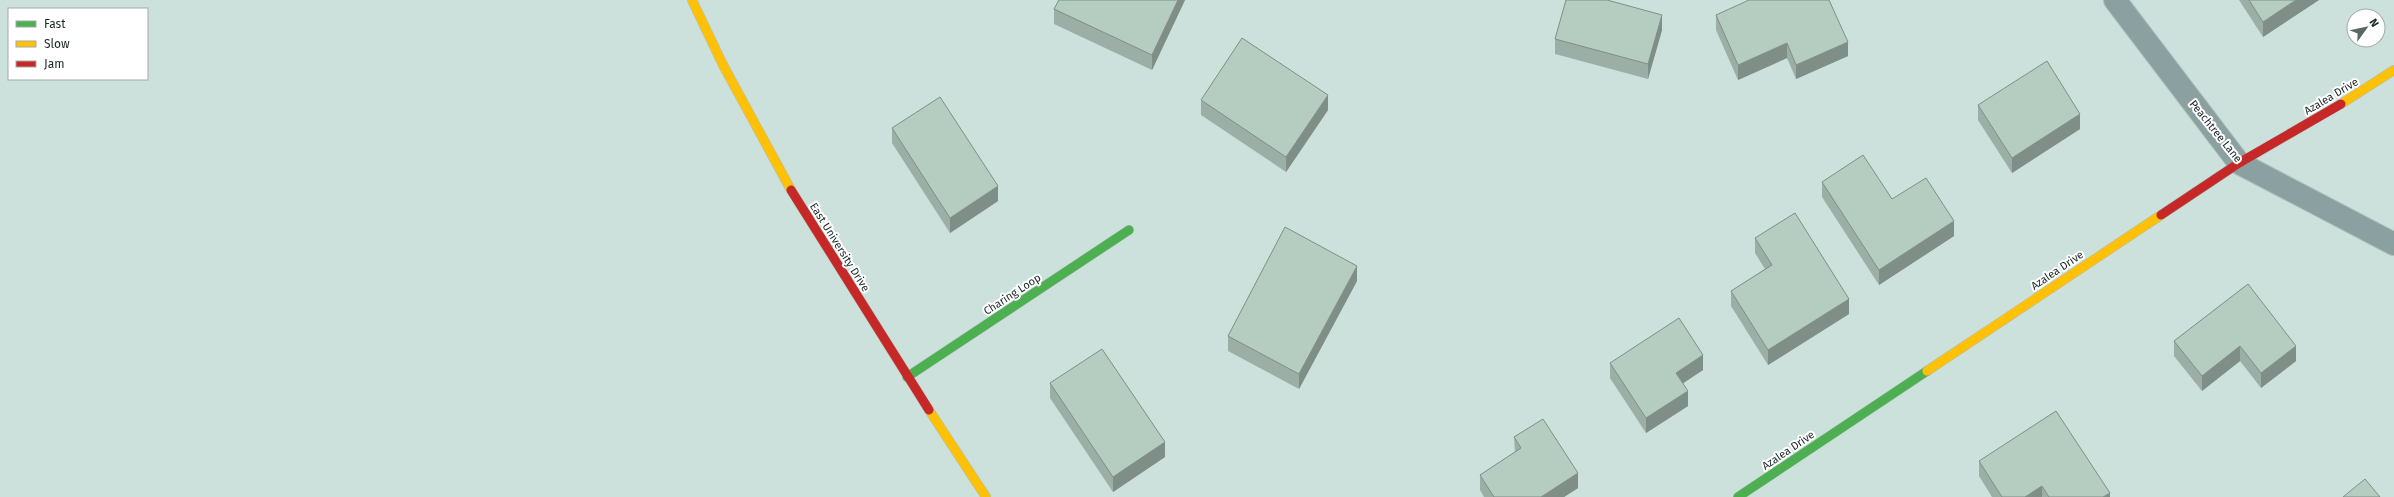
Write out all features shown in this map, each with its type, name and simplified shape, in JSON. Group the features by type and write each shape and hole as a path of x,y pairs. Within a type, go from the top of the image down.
{"street":[{"name":"East University Drive","path":"692,0 755,130 837,267 986,497"},
{"name":"Peachtree Lane","path":"2115,0 2239,163 2394,244"},
{"name":"Azalea Drive","path":"1738,497 2239,163 2351,98 2394,70"},
{"name":"Charing Loop","path":"907,377 1129,230"}],"building":[{"path":"1059,0 1178,0 1152,55 1054,9"},
{"path":"1566,0 1607,0 1662,15 1648,64 1555,39"},
{"path":"1749,0 1829,0 1848,42 1796,65 1787,43 1738,65 1716,15"},
{"path":"2249,0 2296,0 2263,22"},
{"path":"1242,38 1328,95 1286,157 1201,100"},
{"path":"2047,61 2080,114 2012,158 1978,105"},
{"path":"940,97 998,186 950,218 892,128"},
{"path":"1863,155 1892,199 1926,178 1954,221 1879,270 1822,182"},
{"path":"1795,213 1849,299 1768,350 1731,291 1772,265 1755,238"},
{"path":"1285,227 1357,266 1299,374 1228,336"},
{"path":"2248,284 2296,346 2261,373 2240,346 2202,376 2174,341"},
{"path":"1679,318 1703,355 1676,373 1688,391 1646,418 1610,363"},
{"path":"1102,349 1165,442 1113,477 1050,383"},
{"path":"2056,411 2110,493 2103,497 2049,497 2042,486 2025,497 2002,497 1979,461"},
{"path":"1543,419 1578,473 1541,497 1494,497 1480,475 1521,448 1514,437"},
{"path":"2365,479 2380,497 2343,497"}],"traffic: fast":[{"path":"907,377 1129,230"},
{"path":"1738,497 1927,371"}],"traffic: slow":[{"path":"692,0 723,65 791,190"},
{"path":"2341,104 2394,70"},
{"path":"1927,371 2161,215"},
{"path":"929,410 986,497"}],"traffic: jam":[{"path":"2161,215 2239,163 2341,104"},
{"path":"791,190 929,410"}]}
